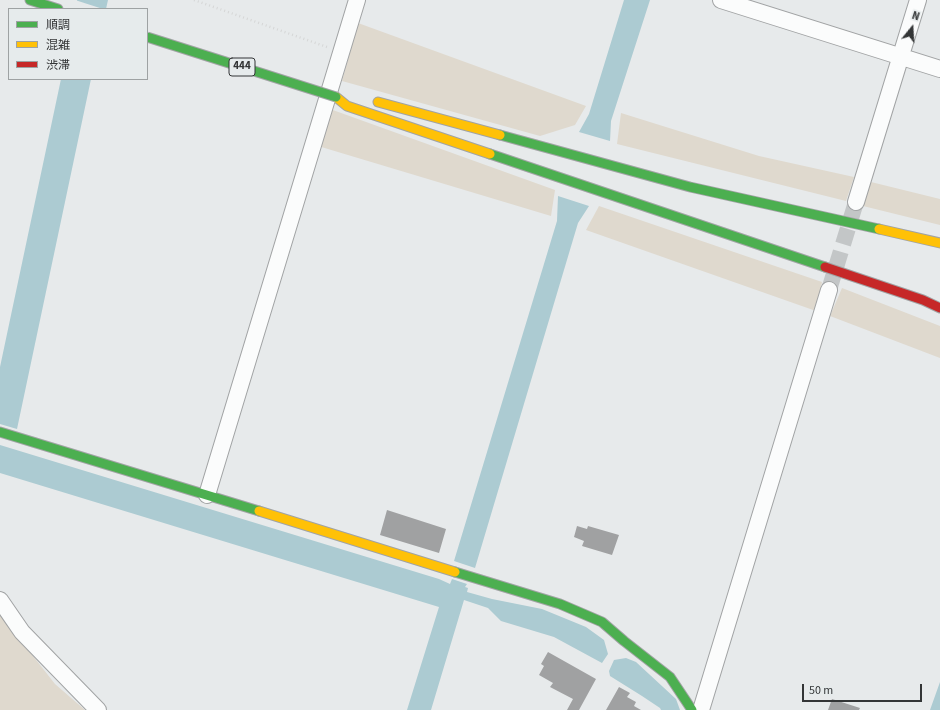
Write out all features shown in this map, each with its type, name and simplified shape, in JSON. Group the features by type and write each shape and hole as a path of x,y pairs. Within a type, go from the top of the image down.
{"main road":[{"path":"30,0 55,8"},
{"name":"444","path":"148,37 336,97"},
{"path":"336,97 351,94"},
{"path":"336,97 348,106 915,297 940,308"},
{"path":"366,99 690,187 940,243"},
{"path":"0,432 560,604 602,622 670,677 692,710"}],"street":[{"path":"207,495 357,0"},
{"path":"721,0 940,69"},
{"path":"856,202 918,0"},
{"path":"700,710 829,290"},
{"path":"0,600 22,632 98,710"}],"path":[{"path":"194,0 341,52"}],"shaded area":[{"path":"358,23 586,106 575,125 540,136 342,81"},
{"path":"330,109 555,190 551,216 318,146"},
{"path":"621,113 759,156 854,177 846,201 617,144"},
{"path":"871,182 940,199 940,225 863,206"},
{"path":"599,206 822,282 816,311 586,230"},
{"path":"842,288 940,326 940,358 830,316"},
{"path":"0,614 55,684 85,710 0,710"}],"water":[{"path":"77,0 108,0 106,8 76,8"},
{"path":"624,0 650,0 611,121 610,141 579,132 589,114"},
{"path":"61,80 91,80 17,429 0,424 0,367"},
{"path":"558,196 589,206 578,223 475,568 454,561 557,221"},
{"path":"0,445 439,579 450,584 452,579 467,584 465,587 468,588 467,592 492,599 542,609 586,627 604,640 608,654 602,663 554,637 501,621 488,608 464,600 431,710 407,710 439,607 0,473"},
{"path":"626,658 636,662 676,699 680,710 661,710 610,676 609,671 614,660"},
{"path":"940,682 940,710 930,710"}],"pier":[{"path":"75,0 100,8 74,8"}],"building":[{"path":"387,510 446,529 439,553 380,535"},
{"path":"577,526 587,529 588,526 619,535 612,555 582,546 584,541 574,537"},
{"path":"548,652 596,679 579,710 567,710 573,699 550,687 553,683 539,675 544,666 541,664"},
{"path":"619,687 630,693 627,697 636,702 634,706 641,710 606,710"},
{"path":"832,699 860,708 859,710 828,710"}],"tunnel":[{"path":"829,290 856,202"}],"traffic: fast":[{"path":"30,0 55,8"},
{"path":"148,37 336,97"},
{"path":"500,135 690,187 879,229"},
{"path":"490,154 825,267"},
{"path":"0,432 259,511"},
{"path":"455,572 560,604 602,622 670,677 692,710"}],"traffic: slow":[{"path":"336,97 347,106 490,154"},
{"path":"378,102 500,135"},
{"path":"879,229 940,243"},
{"path":"259,511 455,572"}],"traffic: jam":[{"path":"825,267 923,300 940,308"}]}
